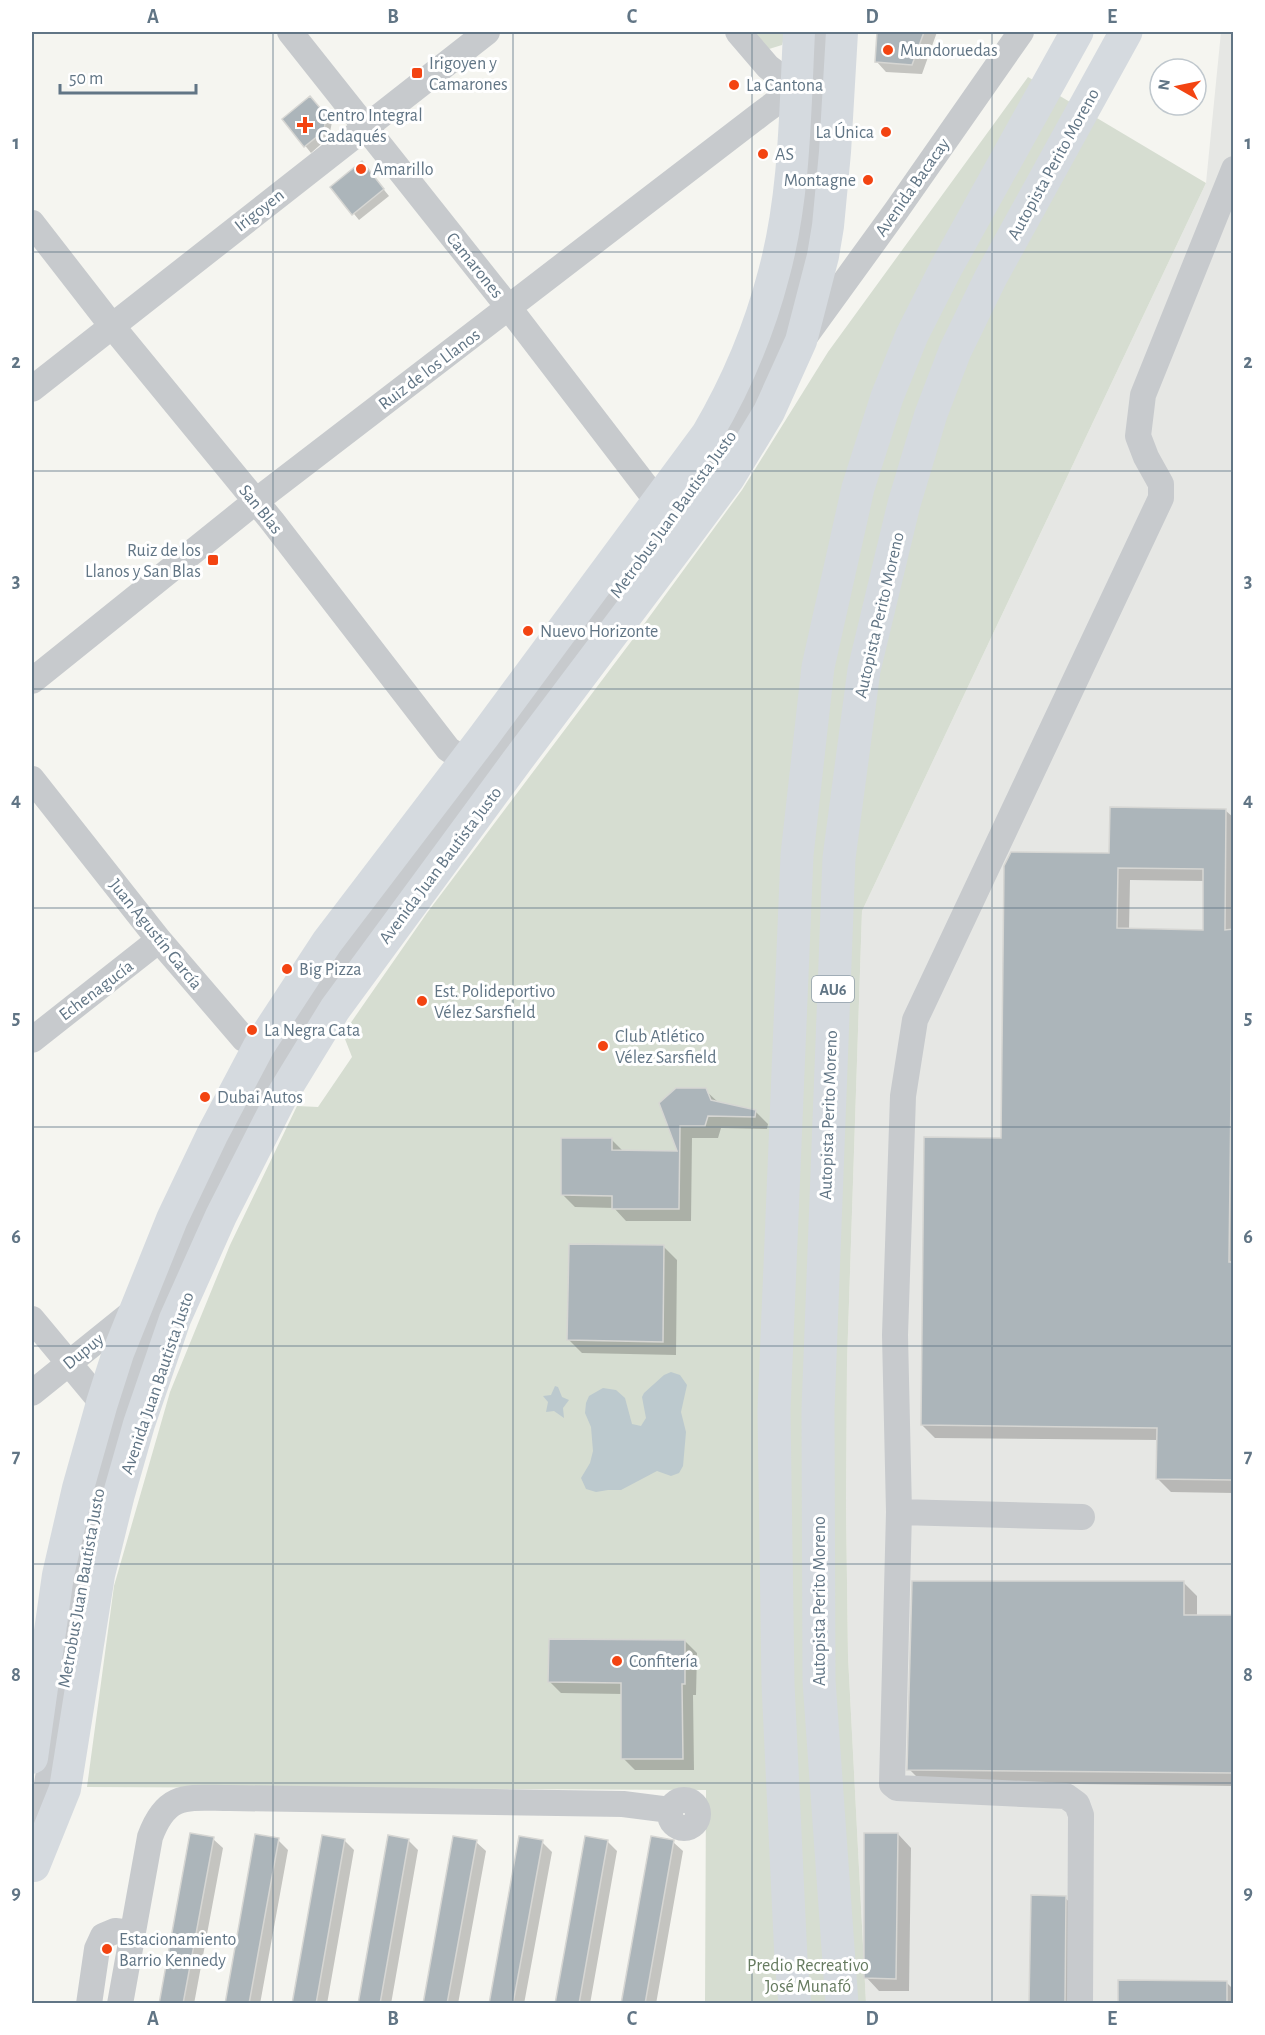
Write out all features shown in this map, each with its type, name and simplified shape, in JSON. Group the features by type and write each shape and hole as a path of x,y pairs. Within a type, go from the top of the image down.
{"highway":[{"name":"AU6","path":"795,2004 778,1684 774,1410 797,855 818,668 858,488 887,397 912,335 946,268 1077,32"},
{"name":"Autopista Perito Moreno","path":"842,2004 819,1681 818,1410 838,858 864,670 904,504 931,414 955,351 992,277 1126,32"}],"main road":[{"name":"Avenida Juan Bautista Justo","path":"32,1873 65,1789 99,1575 139,1424 175,1318 212,1237 283,1094 280,1055 327,942 482,772 729,478 769,412 787,376 801,341 817,287 828,226 817,87 799,32"},
{"name":"Avenida Juan Bautista Justo","path":"33,1744 58,1575 78,1488 118,1353 182,1198 212,1135 280,1055 358,975 482,772 657,501 707,434 745,360 757,330 775,272 785,216 817,87 842,32"},
{"name":"Avenida Juan Bautista Justo","path":"32,1822 32,1873"}],"street":[{"name":"Camarones","path":"290,32 509,308 657,501"},
{"name":"Irigoyen","path":"32,389 487,32"},
{"path":"738,32 768,67 817,87"},
{"name":"Metrobus Juan Bautista Justo","path":"482,772 690,494 750,402 776,343 797,272 803,241 813,151 820,32"},
{"name":"Avenida Bacacay","path":"801,341 896,211 1021,32"},
{"name":"Ruiz de los Llanos","path":"32,681 256,501 509,308 817,87"},
{"path":"1080,2004 1081,1815 1077,1804 1066,1796 897,1788 892,1784 898,1512 895,1335 903,1096 915,1020 1161,498 1161,484 1146,457 1138,436 1143,395 1233,169"},
{"name":"San Blas","path":"32,223 112,327 256,501 448,749 482,772"},
{"name":"Juan Agustín García","path":"32,779 159,940 244,1039 280,1055"},
{"name":"Echenagucía","path":"32,1040 159,940"},
{"name":"Dupuy","path":"32,1393 135,1310"},
{"path":"32,1319 102,1404"},
{"path":"898,1512 1082,1517"},
{"path":"120,2004 148,1848 156,1821 174,1802 190,1798 622,1804 670,1810"},
{"path":"89,2004 98,1950 103,1936 115,1931 132,1933"}],"shaded area":[{"path":"1221,32 1233,32 1233,2003 866,2003 848,1656 846,1505 847,1363 862,911 1206,183"},
{"path":"671,1372 680,1375 687,1385 681,1412 686,1432 683,1466 679,1473 671,1476 657,1471 621,1490 596,1492 586,1489 581,1478 590,1463 593,1451 591,1427 585,1413 589,1396 603,1388 616,1390 625,1398 632,1424 641,1426 646,1418 642,1397 644,1393 664,1375"},
{"path":"555,1386 558,1387 562,1397 569,1400 563,1408 564,1418 554,1411 546,1412 548,1402 543,1396 551,1395"}],"green space":[{"path":"748,32 786,32 782,45 769,49"},
{"name":"Club Atlético Vélez Sarsfield","path":"1028,77 1206,183 862,911 847,1363 846,1505 848,1656 866,2003 705,2003 706,1790 87,1787 114,1586 170,1392 230,1245 297,1106 318,1107 352,1057 343,1034 427,913 742,490 828,352"}],"building":[{"path":"877,32 924,32 912,65 875,62"},
{"name":"Centro Integral Cadaqués","path":"310,96 326,115 324,131 304,147 282,119"},
{"path":"362,161 384,189 352,215 330,187"},
{"path":"1110,807 1226,809 1225,930 1233,929 1229,1262 1233,1262 1233,1480 1156,1479 1157,1428 921,1425 924,1137 1001,1138 1004,866 1011,852 1109,853","holes":["1118,868 1203,869 1203,930 1117,928"]},
{"path":"676,1088 706,1088 711,1100 756,1110 755,1117 708,1116 705,1126 680,1126 679,1209 612,1209 612,1196 561,1195 561,1138 612,1138 612,1150 677,1151 659,1103"},
{"path":"569,1244 664,1245 663,1342 567,1340"},
{"path":"912,1581 1184,1581 1184,1615 1233,1615 1233,1773 907,1770"},
{"path":"549,1639 685,1640 685,1684 682,1684 683,1759 621,1759 621,1683 548,1682"},
{"path":"190,1833 214,1837 183,2004 159,2004"},
{"path":"864,1833 898,1833 896,1979 864,1978"},
{"path":"255,1834 279,1838 249,2004 225,2004"},
{"path":"322,1835 345,1839 316,2004 292,2004"},
{"path":"388,1835 409,1839 380,2004 358,2004"},
{"path":"453,1836 477,1840 447,2004 423,2004"},
{"path":"519,1836 543,1840 513,2004 489,2004"},
{"path":"585,1836 608,1840 579,2004 555,2004"},
{"path":"651,1836 674,1840 645,2004 621,2004"},
{"path":"1031,1895 1066,1896 1065,2004 1029,2004"},
{"path":"1118,1980 1227,1981 1227,2004 1118,2004"}],"place":[{"name":"Mundoruedas","path":"888,50"},
{"name":"Irigoyen y Camarones","path":"417,73"},
{"name":"La Cantona","path":"734,85"},
{"name":"Centro Integral Cadaqués","path":"305,125"},
{"name":"La Única","path":"886,132"},
{"name":"AS","path":"763,154"},
{"name":"Amarillo","path":"361,169"},
{"name":"Montagne","path":"868,180"},
{"name":"Ruiz de los Llanos y San Blas","path":"213,560"},
{"name":"Nuevo Horizonte","path":"528,631"},
{"name":"Big Pizza","path":"287,969"},
{"name":"Est. Polideportivo Vélez Sarsfield","path":"422,1001"},
{"name":"La Negra Cata","path":"252,1030"},
{"name":"Club Atlético Vélez Sarsfield","path":"603,1046"},
{"name":"Dubai Autos","path":"205,1097"},
{"name":"Confitería","path":"617,1661"},
{"name":"Estacionamiento Barrio Kennedy","path":"107,1949"}],"park label":[{"name":"Predio Recreativo José Munafó","path":"808,1975"}]}
